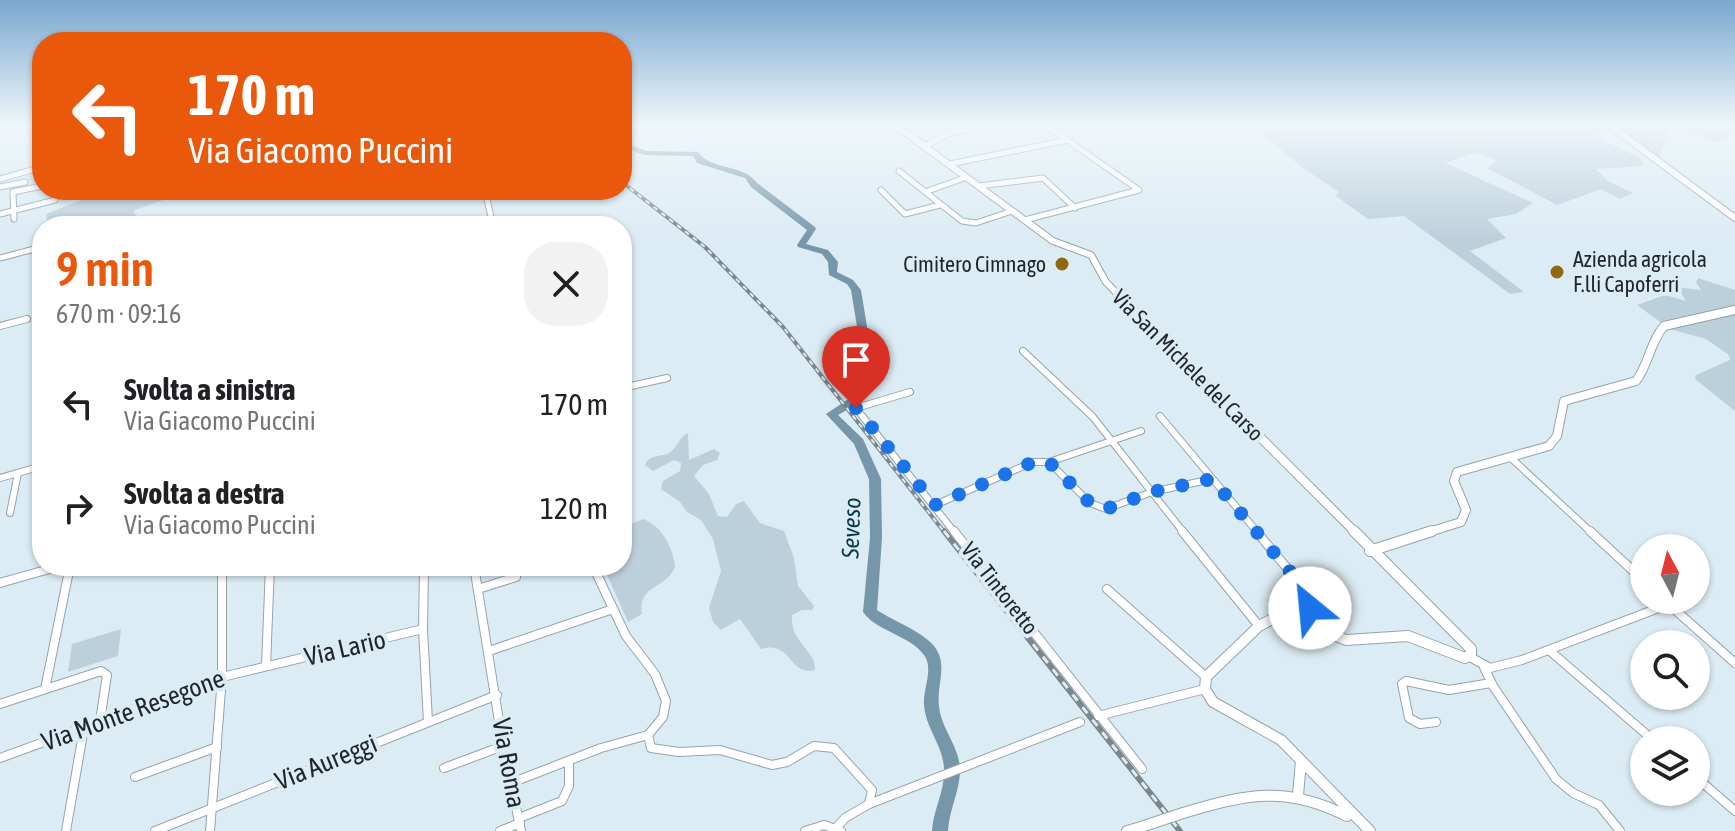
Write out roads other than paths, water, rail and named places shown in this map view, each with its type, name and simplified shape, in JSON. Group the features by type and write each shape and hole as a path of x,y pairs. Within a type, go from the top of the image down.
{"street":[{"path":"950,164 956,163"},
{"path":"1025,220 1139,191 1100,163"},
{"path":"1660,163 1735,218"},
{"name":"Via San Michele del Carso","path":"950,164 1057,244 1092,256 1096,269 1106,282 1370,551 1471,649 1470,657"},
{"path":"0,179 32,170"},
{"path":"899,171 962,221 971,224 1012,211"},
{"path":"925,192 967,177"},
{"path":"979,186 1043,178 1075,208"},
{"path":"0,187 25,182"},
{"path":"14,219 13,192 32,188"},
{"path":"881,190 905,214 940,205"},
{"path":"0,214 55,200"},
{"path":"0,258 32,250"},
{"path":"1370,551 1461,522 1466,510 1454,481 1457,472 1540,449 1554,442 1561,425 1564,401 1623,386 1640,378 1655,338 1664,326 1735,310"},
{"path":"0,326 27,319"},
{"path":"1023,351 1093,417 1259,626"},
{"path":"632,386 667,378"},
{"name":"Via Tintoretto","path":"910,392 856,408 1142,769"},
{"path":"1160,416 1305,590 1310,606 1305,623"},
{"path":"935,505 1024,465 1049,462 1141,431"},
{"path":"1510,457 1630,568"},
{"path":"1049,462 1097,507 1116,507 1152,492 1212,479"},
{"path":"0,478 32,469"},
{"path":"10,513 18,473"},
{"path":"0,583 32,574"},
{"path":"45,689 68,576"},
{"path":"210,831 222,677 222,576"},
{"path":"266,666 270,576"},
{"path":"424,576 428,722"},
{"name":"Via Roma","path":"476,576 503,746 519,821"},
{"path":"478,589 516,576"},
{"path":"511,783 601,748 648,735 663,717 666,701 655,674 626,636 598,576"},
{"path":"1107,589 1206,677"},
{"path":"489,651 613,609"},
{"path":"1370,831 1273,734 1216,704 1205,689 1206,677 1259,626 1278,616 1305,623 1341,639 1403,635 1436,645 1459,657 1470,657 1484,667 1492,668 1549,650 1637,614"},
{"path":"1680,614 1735,663"},
{"name":"Via Lario","path":"266,666 423,629"},
{"path":"1549,650 1637,726"},
{"name":"Via Monte Resegone","path":"0,758 222,677 266,666"},
{"path":"1484,667 1491,683 1556,779 1573,793 1599,805 1620,831"},
{"path":"0,704 101,671 107,675 100,721"},
{"path":"1436,722 1420,724 1409,718 1402,684 1406,681 1449,690 1491,683"},
{"path":"1098,716 1205,689"},
{"name":"Via Aureggi","path":"155,831 497,695"},
{"path":"805,831 824,825 839,829 845,818 869,804 1080,722"},
{"path":"66,831 84,728"},
{"path":"648,735 651,748 686,752 722,750 769,765 781,765 810,746 834,748 872,790 869,804"},
{"path":"444,768 503,746"},
{"path":"135,777 217,747"},
{"path":"1298,795 1301,760"},
{"path":"500,831 562,801 569,786 569,763"},
{"path":"1311,798 1316,786 1314,777"},
{"path":"1710,789 1735,811"},
{"path":"1127,831 1247,795 1311,798 1359,822"}],"waterway":[{"name":"Seveso","path":"706,163 748,176 754,185 812,229 801,245 825,252 833,262 832,273 850,282 856,290 865,345 859,365 862,392 857,399 831,414 859,442 875,479 876,538 870,612 920,643 934,658 931,709 949,752 952,768 940,831"}],"railway":[{"path":"632,190 705,247 783,327 945,533"},
{"path":"944,531 1180,831"}],"place":[{"name":"Cimitero Cimnago","path":"1062,264"},
{"name":"Azienda agricola F.lli Capoferri","path":"1557,272"}]}
